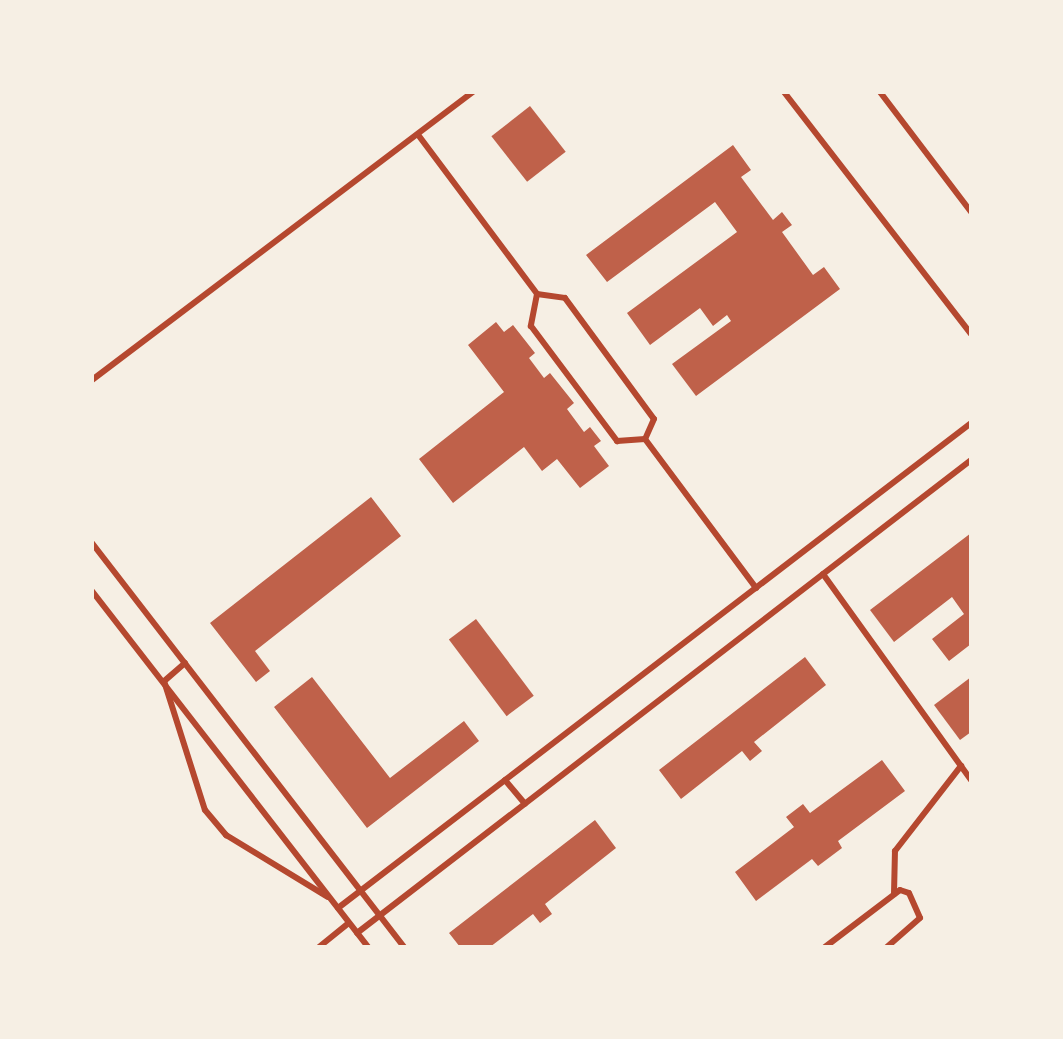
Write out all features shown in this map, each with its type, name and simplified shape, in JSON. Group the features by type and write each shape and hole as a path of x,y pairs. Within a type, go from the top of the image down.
{"lane":[{"path":"92,380 419,136 473,92"},
{"path":"784,92 971,334"},
{"path":"880,92 971,212"},
{"path":"419,136 537,294 565,298 574,310 654,419 645,439"},
{"path":"537,294 531,326 617,441 645,439"},
{"path":"338,908 971,423"},
{"path":"645,439 756,588"},
{"path":"357,933 971,460"},
{"path":"92,543 404,947"},
{"path":"823,574 971,780"},
{"path":"92,591 368,947"},
{"path":"164,681 185,663"},
{"path":"164,681 205,810 226,835 331,899"},
{"path":"894,894 895,851 961,766"},
{"path":"505,780 525,804"},
{"path":"825,947 894,894 909,893 921,912 887,947"},
{"path":"319,947 349,923"}],"building":[{"path":"530,106 566,152 527,182 491,136"},
{"path":"733,145 751,170 741,177 773,220 782,212 792,225 782,232 813,275 824,267 840,289 696,396 672,364 731,321 727,315 713,326 700,308 650,345 627,313 737,232 715,202 607,282 586,255"},
{"path":"496,322 504,332 513,325 535,353 529,358 544,378 550,373 574,403 567,409 584,432 590,427 601,441 594,446 609,466 580,488 557,459 542,471 524,447 453,503 419,459 504,392 468,345"},
{"path":"371,497 401,536 255,651 270,671 256,682 210,623"},
{"path":"971,533 971,644 949,661 932,639 964,614 952,597 894,642 870,610"},
{"path":"476,619 534,696 507,716 449,639"},
{"path":"805,657 826,685 754,742 762,751 750,761 742,751 681,799 659,770"},
{"path":"312,677 390,778 464,721 479,741 367,828 274,707"},
{"path":"971,677 971,732 960,740 934,705"},
{"path":"882,760 905,791 838,841 842,848 818,866 812,859 756,901 735,872 794,827 786,817 803,804 810,813"},
{"path":"595,820 616,848 545,904 552,914 540,923 533,914 490,947 460,947 449,933"}]}
